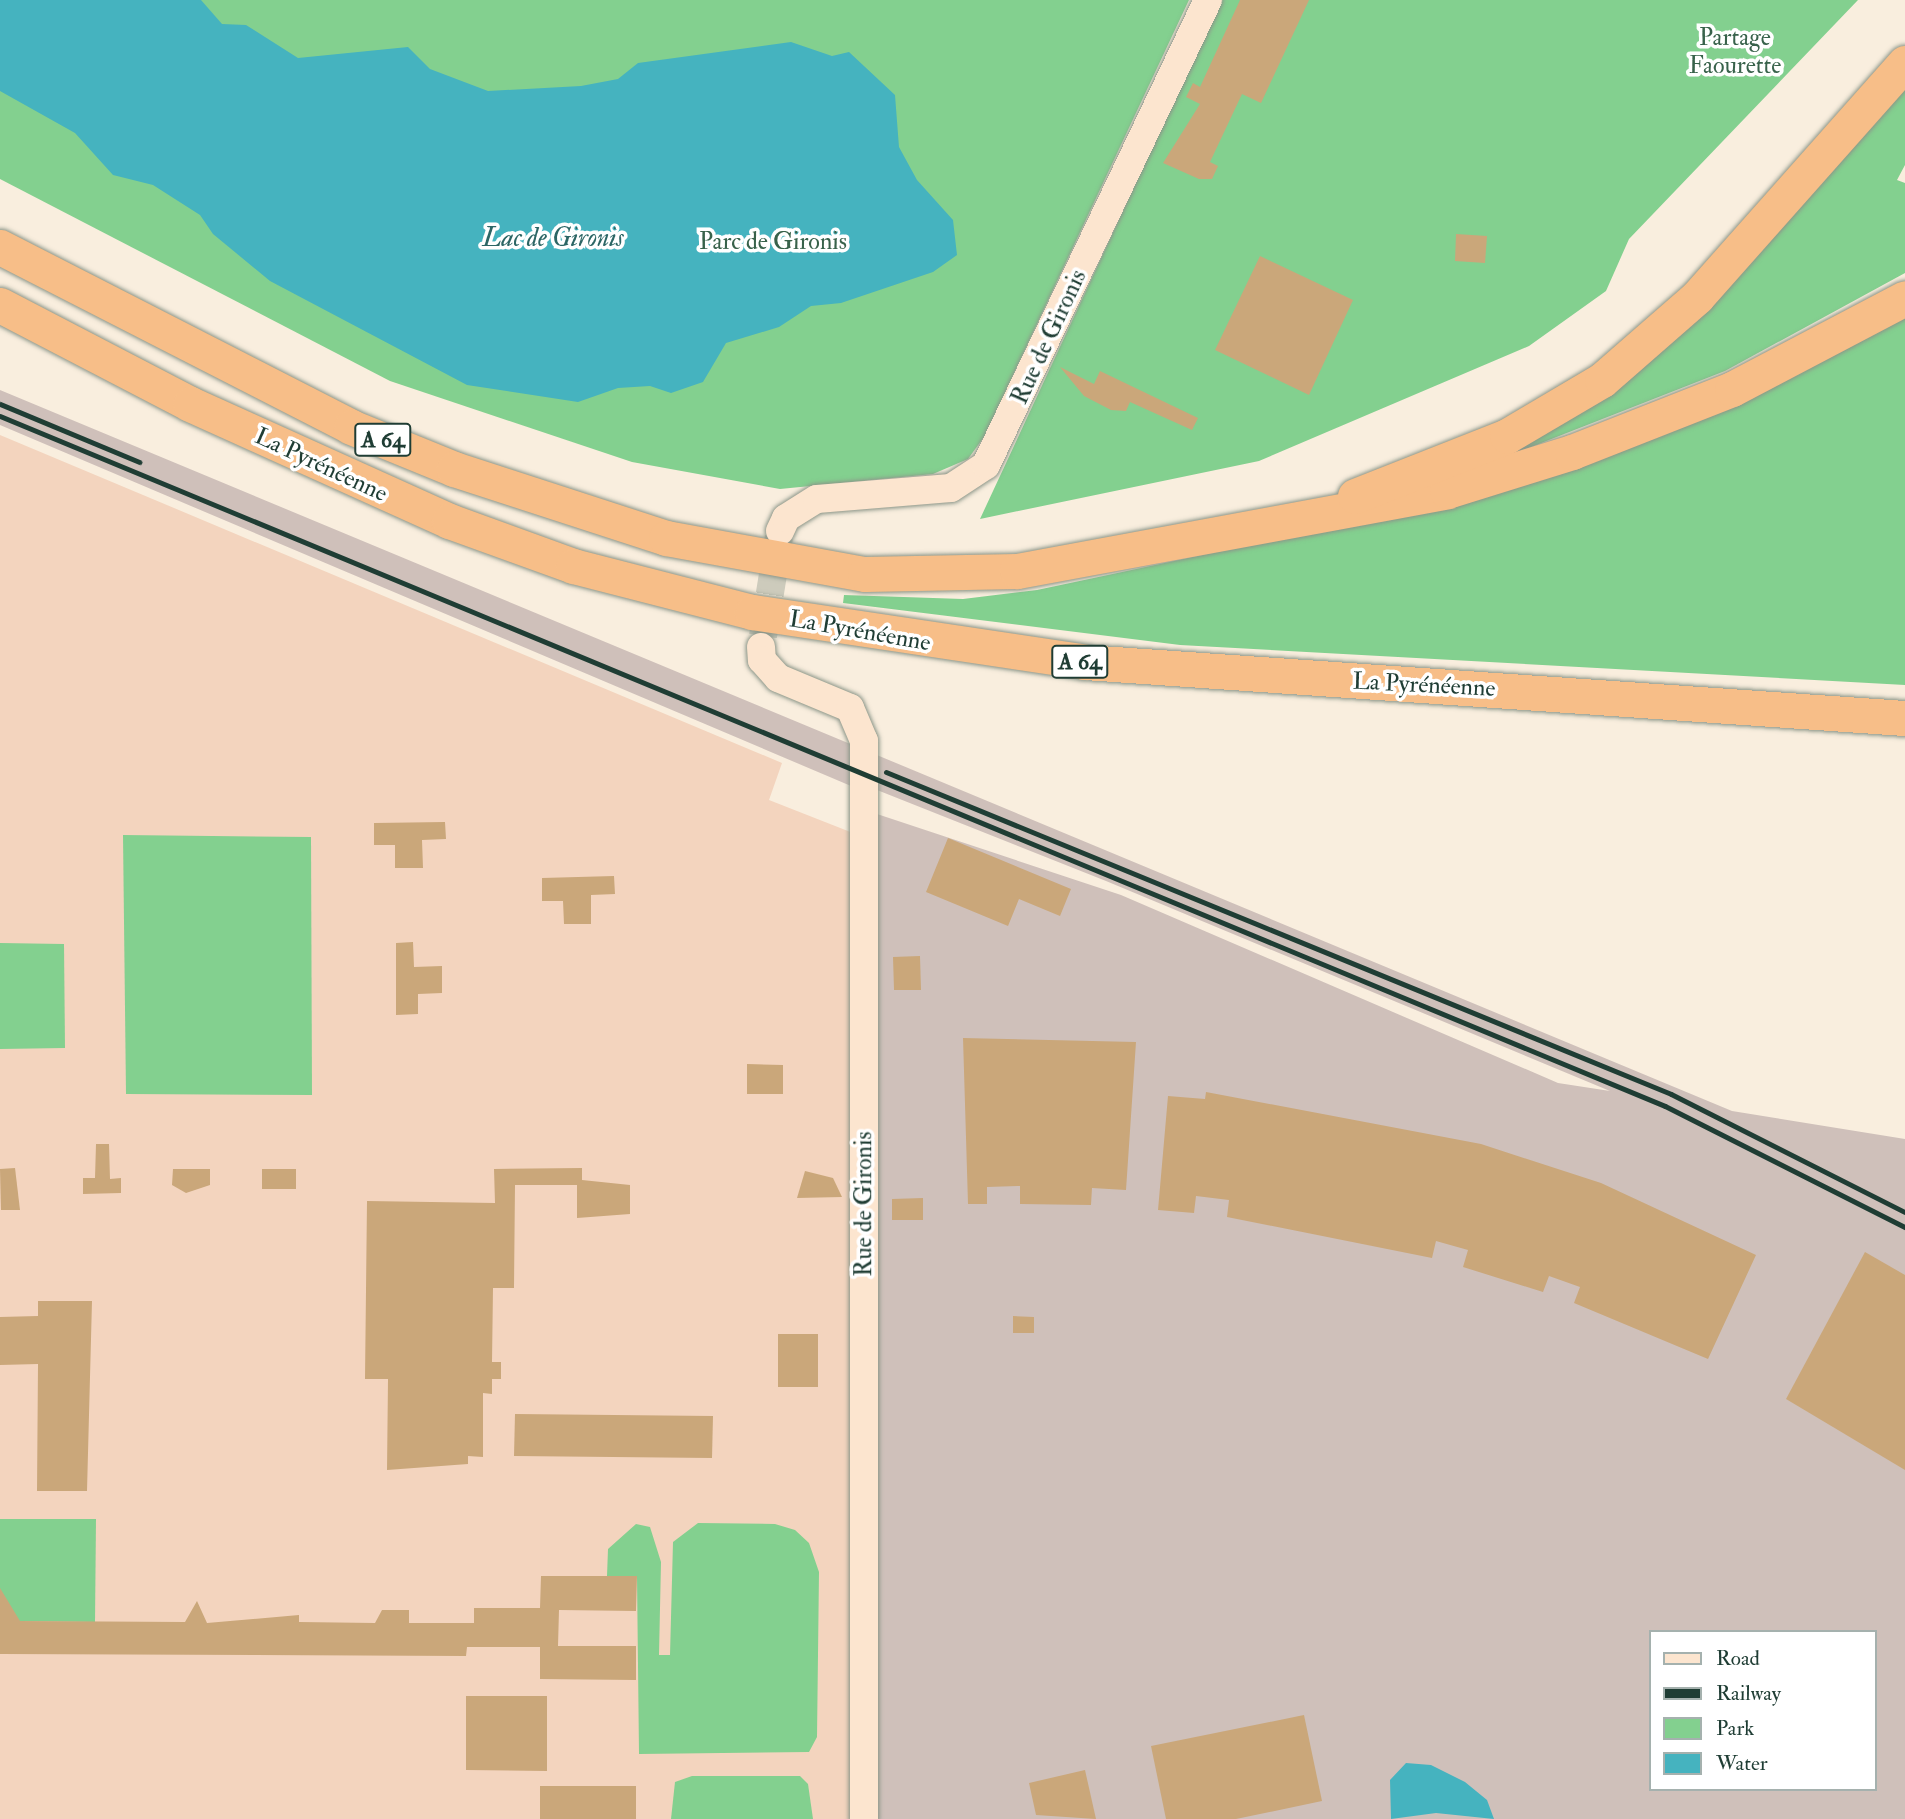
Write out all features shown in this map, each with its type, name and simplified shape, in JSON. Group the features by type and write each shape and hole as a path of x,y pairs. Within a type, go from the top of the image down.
{"highway":[{"path":"1322,510 1507,436 1602,380 1697,298 1905,63"},
{"name":"La Pyrénéenne","path":"0,247 351,427 454,470 601,520 793,564 865,574 1017,571 1322,510"},
{"path":"1322,510 1405,502 1572,452 1732,389 1905,299"},
{"name":"La Pyrénéenne","path":"0,305 190,404 449,521 573,566 752,612 1086,662 1782,706"},
{"path":"1782,706 1905,701"},
{"path":"1782,706 1905,718"}],"street":[{"name":"Rue de Gironis","path":"780,531 786,518 817,499 951,488 986,465 1208,0"},
{"name":"Rue de Gironis","path":"761,647 762,660 778,678 850,708 864,741 864,1819"}],"shaded area":[{"path":"0,390 1732,1111 1905,1139 1905,1819 870,1819 874,813 1121,895 1558,1083 1610,1091 1106,881 872,788 851,786 0,425"},
{"path":"0,435 782,763 769,800 853,833 852,1819 0,1819"}],"green space":[{"name":"Parc de Gironis","path":"0,0 1189,0 984,437 968,459 933,474 780,489 632,462 390,381 0,179"},
{"name":"Partage Faourette","path":"1221,0 1858,0 1629,239 1606,291 1529,346 1259,461 980,519"},
{"path":"1905,80 1905,165 1897,180 1905,183 1905,273 1725,371 1521,451 1518,446"},
{"path":"1905,314 1905,685 1180,645 843,603 844,595 963,599 1037,590 1466,499"},
{"path":"123,835 311,837 312,1095 126,1094"},
{"path":"0,943 64,944 65,1048 0,1049"},
{"path":"0,1519 96,1519 95,1622 16,1621 0,1596"},
{"path":"698,1523 775,1524 795,1530 809,1543 819,1572 817,1737 809,1752 639,1754 637,1577 607,1576 608,1549 636,1524 650,1527 661,1562 659,1655 670,1655 673,1542"},
{"path":"692,1776 800,1776 808,1784 813,1819 671,1819 675,1782"}],"water":[{"name":"Lac de Gironis","path":"0,0 201,0 222,24 246,25 298,58 408,47 430,69 488,91 581,86 618,79 638,63 791,42 832,56 849,52 895,95 899,147 917,180 953,220 957,255 933,272 841,303 811,306 779,327 726,343 703,382 671,393 650,386 618,388 578,402 467,385 270,281 213,234 200,215 153,185 113,175 75,133 0,91"},
{"path":"1406,1763 1431,1765 1465,1782 1487,1800 1494,1819 1436,1813 1391,1819 1390,1780"}],"building":[{"path":"1240,0 1309,0 1261,103 1242,94 1210,162 1218,166 1212,179 1199,179 1163,163 1200,104 1186,97 1193,83 1200,87"},
{"path":"1456,234 1487,236 1485,263 1455,261"},
{"path":"1260,256 1353,300 1309,395 1215,350"},
{"path":"1060,367 1094,384 1100,371 1198,418 1192,430 1130,402 1126,411 1111,410 1084,396"},
{"path":"445,822 446,839 422,840 423,868 395,868 395,845 374,845 374,823"},
{"path":"948,838 1071,889 1060,916 1019,899 1008,926 926,892"},
{"path":"614,876 615,894 591,895 591,924 564,924 563,901 542,901 542,878"},
{"path":"413,942 414,967 442,966 442,993 418,994 418,1014 396,1015 396,943"},
{"path":"920,956 921,990 894,990 893,957"},
{"path":"963,1038 1136,1042 1126,1190 1092,1188 1091,1205 1020,1204 1020,1186 987,1187 987,1204 968,1204"},
{"path":"747,1064 783,1065 783,1094 747,1094"},
{"path":"1206,1092 1481,1144 1601,1183 1756,1255 1708,1359 1574,1303 1580,1287 1549,1276 1543,1292 1463,1267 1468,1250 1436,1241 1432,1258 1227,1217 1229,1200 1196,1196 1194,1213 1158,1210 1168,1096 1205,1099"},
{"path":"96,1144 109,1144 110,1179 121,1178 121,1193 83,1194 83,1178 95,1178"},
{"path":"15,1168 20,1210 1,1210 0,1169"},
{"path":"582,1168 582,1180 630,1185 630,1214 577,1218 577,1185 515,1185 514,1288 493,1288 492,1362 501,1362 501,1379 492,1379 492,1394 483,1393 483,1457 468,1456 468,1464 387,1470 388,1379 365,1379 367,1201 495,1203 494,1169"},
{"path":"173,1169 210,1169 210,1185 186,1193 172,1185"},
{"path":"262,1169 296,1169 296,1189 262,1189"},
{"path":"805,1171 833,1178 842,1197 797,1198"},
{"path":"923,1198 923,1220 892,1220 892,1199"},
{"path":"1865,1252 1905,1275 1905,1470 1786,1399"},
{"path":"38,1301 92,1301 87,1491 37,1491 38,1364 0,1365 0,1317 38,1316"},
{"path":"1013,1316 1034,1317 1034,1333 1013,1333"},
{"path":"778,1334 818,1334 818,1387 778,1387"},
{"path":"515,1414 713,1416 712,1458 514,1456"},
{"path":"541,1576 637,1576 636,1611 559,1610 558,1646 636,1646 636,1680 540,1679 540,1647 467,1647 466,1656 0,1654 0,1588 20,1621 185,1622 197,1601 207,1623 299,1615 299,1622 375,1623 382,1610 409,1610 409,1623 474,1623 474,1608 540,1608"},
{"path":"466,1696 547,1696 547,1771 466,1770"},
{"path":"1304,1715 1322,1801 1236,1819 1166,1819 1151,1746"},
{"path":"1085,1770 1096,1819 1036,1815 1029,1783"},
{"path":"540,1786 636,1786 636,1819 540,1819"}],"tunnel":[{"path":"763,636 779,537"}],"railway":[{"path":"0,404 139,462"},
{"path":"0,416 1665,1106 1905,1227"},
{"path":"886,772 1671,1094 1905,1212"}]}
